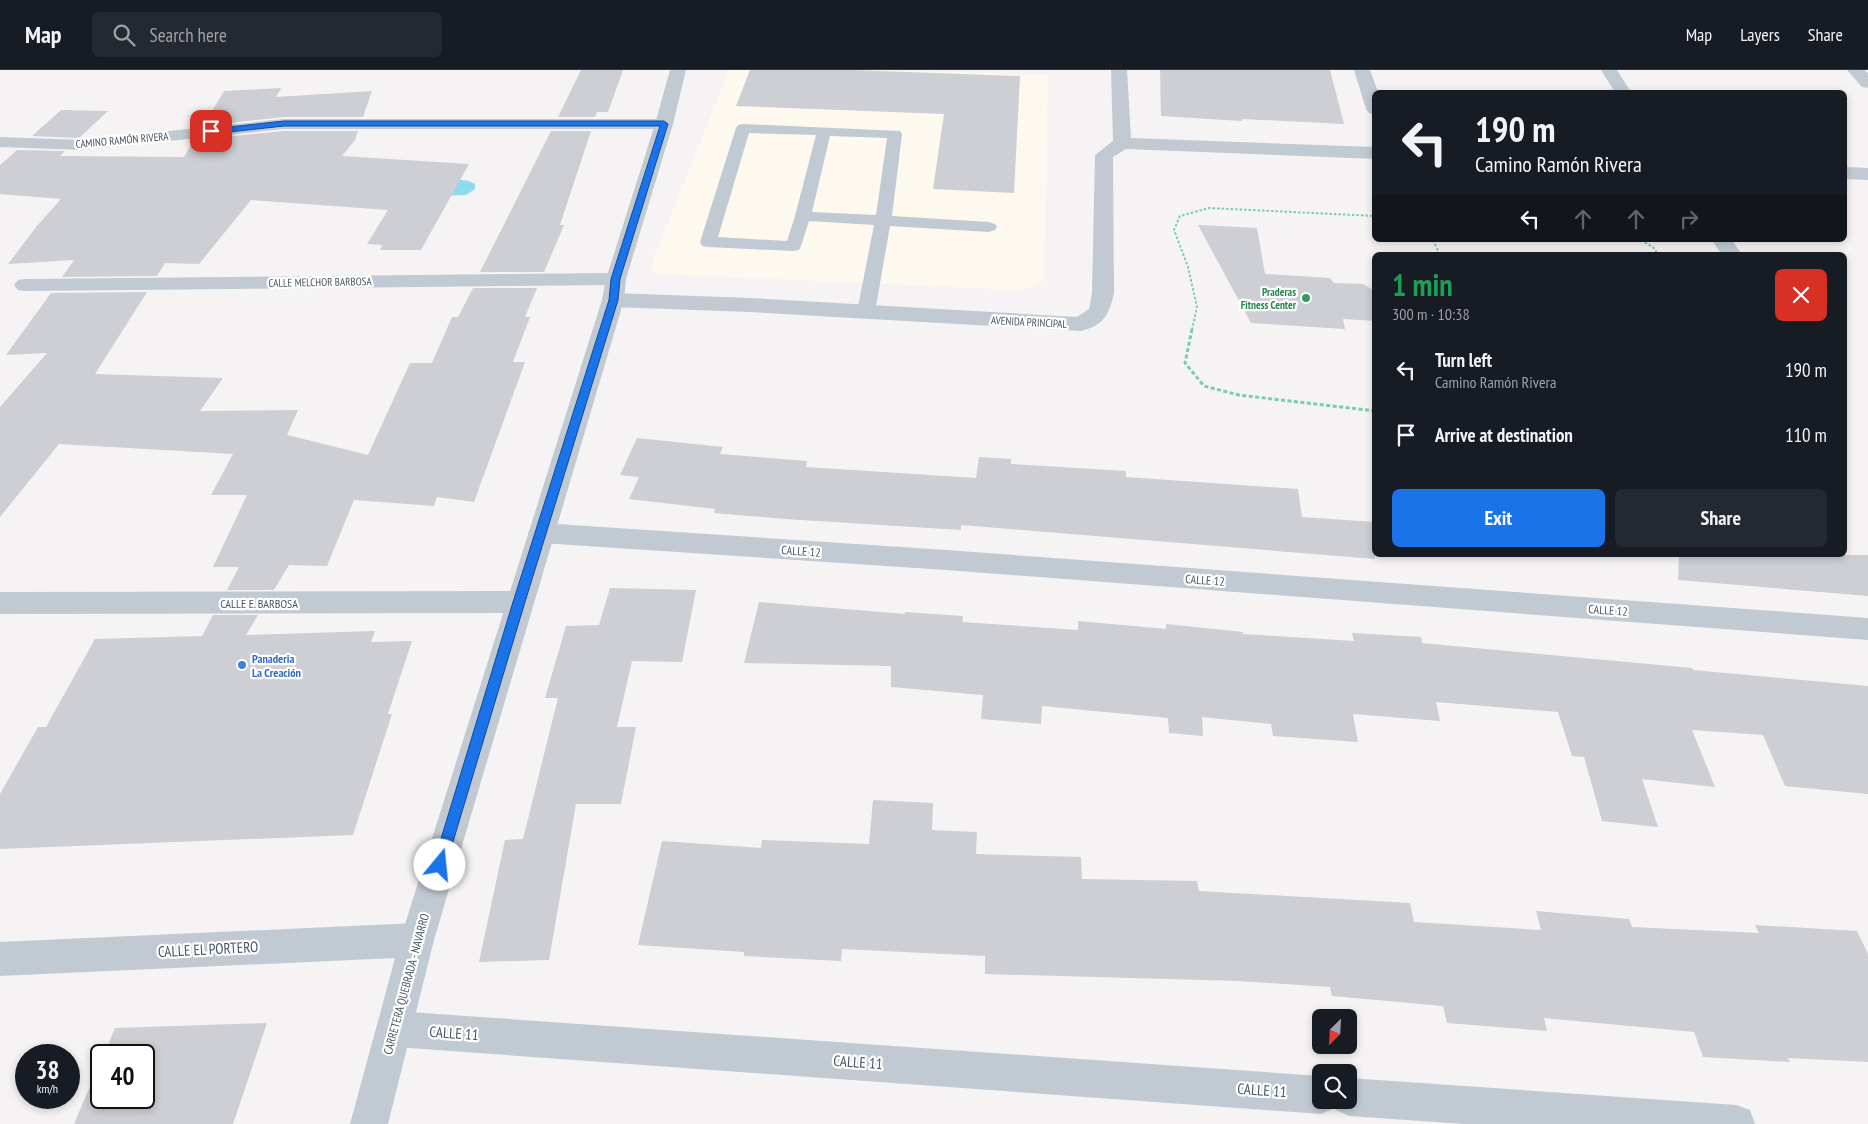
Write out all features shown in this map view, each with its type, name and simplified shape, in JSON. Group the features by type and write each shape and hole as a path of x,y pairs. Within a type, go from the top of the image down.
{"street":[{"name":"CARRETERA QUEBRADA - NAVARRO","path":"370,1124 417,940 664,124 678,70"},
{"path":"1119,70 1122,143 1372,153"},
{"path":"1362,70 1372,100"},
{"path":"1609,70 1623,90"},
{"path":"1855,70 1868,83"},
{"name":"CAMINO RAMÓN RIVERA","path":"0,142 82,145 284,124 664,124"},
{"name":"AVENIDA PRINCIPAL","path":"614,290 750,305 1081,324 1099,312 1103,293 1104,155 1122,143"},
{"path":"1847,173 1868,174"},
{"name":"CALLE MELCHOR BARBOSA","path":"25,286 614,290"},
{"name":"CALLE 12","path":"541,533 936,560 1868,629"},
{"name":"CALLE E. BARBOSA","path":"0,603 519,602"},
{"name":"CALLE EL PORTERO","path":"0,959 417,940"},
{"name":"CALLE 11","path":"395,1029 1312,1094"},
{"path":"1357,1098 1736,1124"}],"lane":[{"path":"824,131 803,216 793,246 708,242 743,128 824,131 895,134 883,221 866,312"},
{"path":"803,216 989,227"}],"path":[{"path":"1372,216 1209,208 1180,216 1174,230 1188,267 1197,307 1184,363 1204,386 1239,395 1372,411"},
{"path":"1644,242 1654,248 1656,252"}],"shaded area":[{"path":"729,70 888,70 1048,75 1044,280 1033,287 1016,290 659,274 651,270 652,262"}],"water":[{"path":"454,179 469,181 475,184 475,189 466,195 438,196"}],"building":[{"path":"581,70 623,70 608,112 597,112 595,117 558,117"},
{"path":"750,70 852,70 1020,76 1014,193 933,189 944,114 736,106"},
{"path":"1160,70 1330,70 1344,124 1161,116"},
{"path":"281,88 276,97 372,91 363,117 284,117 203,126 224,91"},
{"path":"61,110 108,111 79,138 32,136"},
{"path":"284,131 358,131 355,140 342,156 469,164 421,250 380,250 382,245 367,244 388,210 251,200 199,264 165,263 157,276 62,277 74,260 8,264 36,227 61,199 0,194 0,165 17,150 65,151 60,156 184,157 194,140"},
{"path":"551,131 591,131 560,225 564,225 544,272 480,272"},
{"name":"Praderas Fitness Center","path":"1198,225 1257,228 1265,274 1330,278 1334,283 1363,284 1372,289 1372,321 1343,319 1345,329 1251,323"},
{"path":"473,288 537,288 525,317 530,317 513,362 525,362 474,502 437,497 434,506 354,500 327,566 289,565 274,590 227,590 239,567 213,567 247,495 211,495 233,454 59,444 0,517 0,407 47,353 6,355 51,293 147,292 95,374 223,378 200,411 298,410 287,435 368,455 410,363 432,363 452,317 458,317"},
{"path":"637,438 723,447 720,454 807,461 806,467 976,478 979,457 1011,459 1011,464 1126,471 1126,477 1298,489 1302,517 1372,522 1372,557 1375,557 1375,559 961,525 961,530 714,513 715,509 629,499 639,477 620,475"},
{"path":"1847,555 1868,555 1868,596 1678,580 1679,557 1847,557"},
{"path":"610,588 696,590 682,662 632,661 617,727 636,727 621,804 576,804 549,960 479,962 505,840 523,839 558,698 545,698 566,626 599,625"},
{"path":"759,602 905,614 905,612 963,616 962,622 1078,630 1078,621 1166,629 1166,624 1243,632 1243,634 1354,641 1352,633 1421,637 1422,643 1868,686 1868,794 1785,786 1763,735 1692,730 1715,787 1642,779 1658,827 1602,821 1584,757 1572,756 1558,712 1436,702 1440,721 1353,714 1358,742 1273,736 1271,724 1202,717 1203,736 1169,733 1168,718 1042,706 1041,724 981,719 983,695 891,687 891,666 744,663"},
{"path":"213,615 258,615 246,635 375,631 371,642 412,641 388,714 392,714 353,835 0,849 0,794 38,727 46,727 95,639 202,636"},
{"path":"873,800 933,803 932,830 977,832 976,854 1081,857 1082,879 1197,881 1199,891 1410,903 1414,922 1541,930 1536,911 1629,919 1632,927 1759,933 1755,925 1857,931 1868,954 1868,1062 1788,1058 1790,1062 1703,1057 1694,1032 1544,1018 1547,1031 1447,1023 1443,1006 1332,996 1330,987 1239,981 985,974 985,956 842,949 841,961 744,956 744,952 638,945 662,841 761,848 762,840 869,844"},
{"path":"267,1023 233,1124 74,1124 90,1086 90,1109 155,1109 155,1044 108,1044 115,1028"}],"place":[{"name":"Praderas Fitness Center","path":"1306,298"},
{"name":"Panaderia La Creación","path":"242,665"}],"route":[{"path":"211,131 284,124 664,124 616,279 613,300 440,865"}]}
